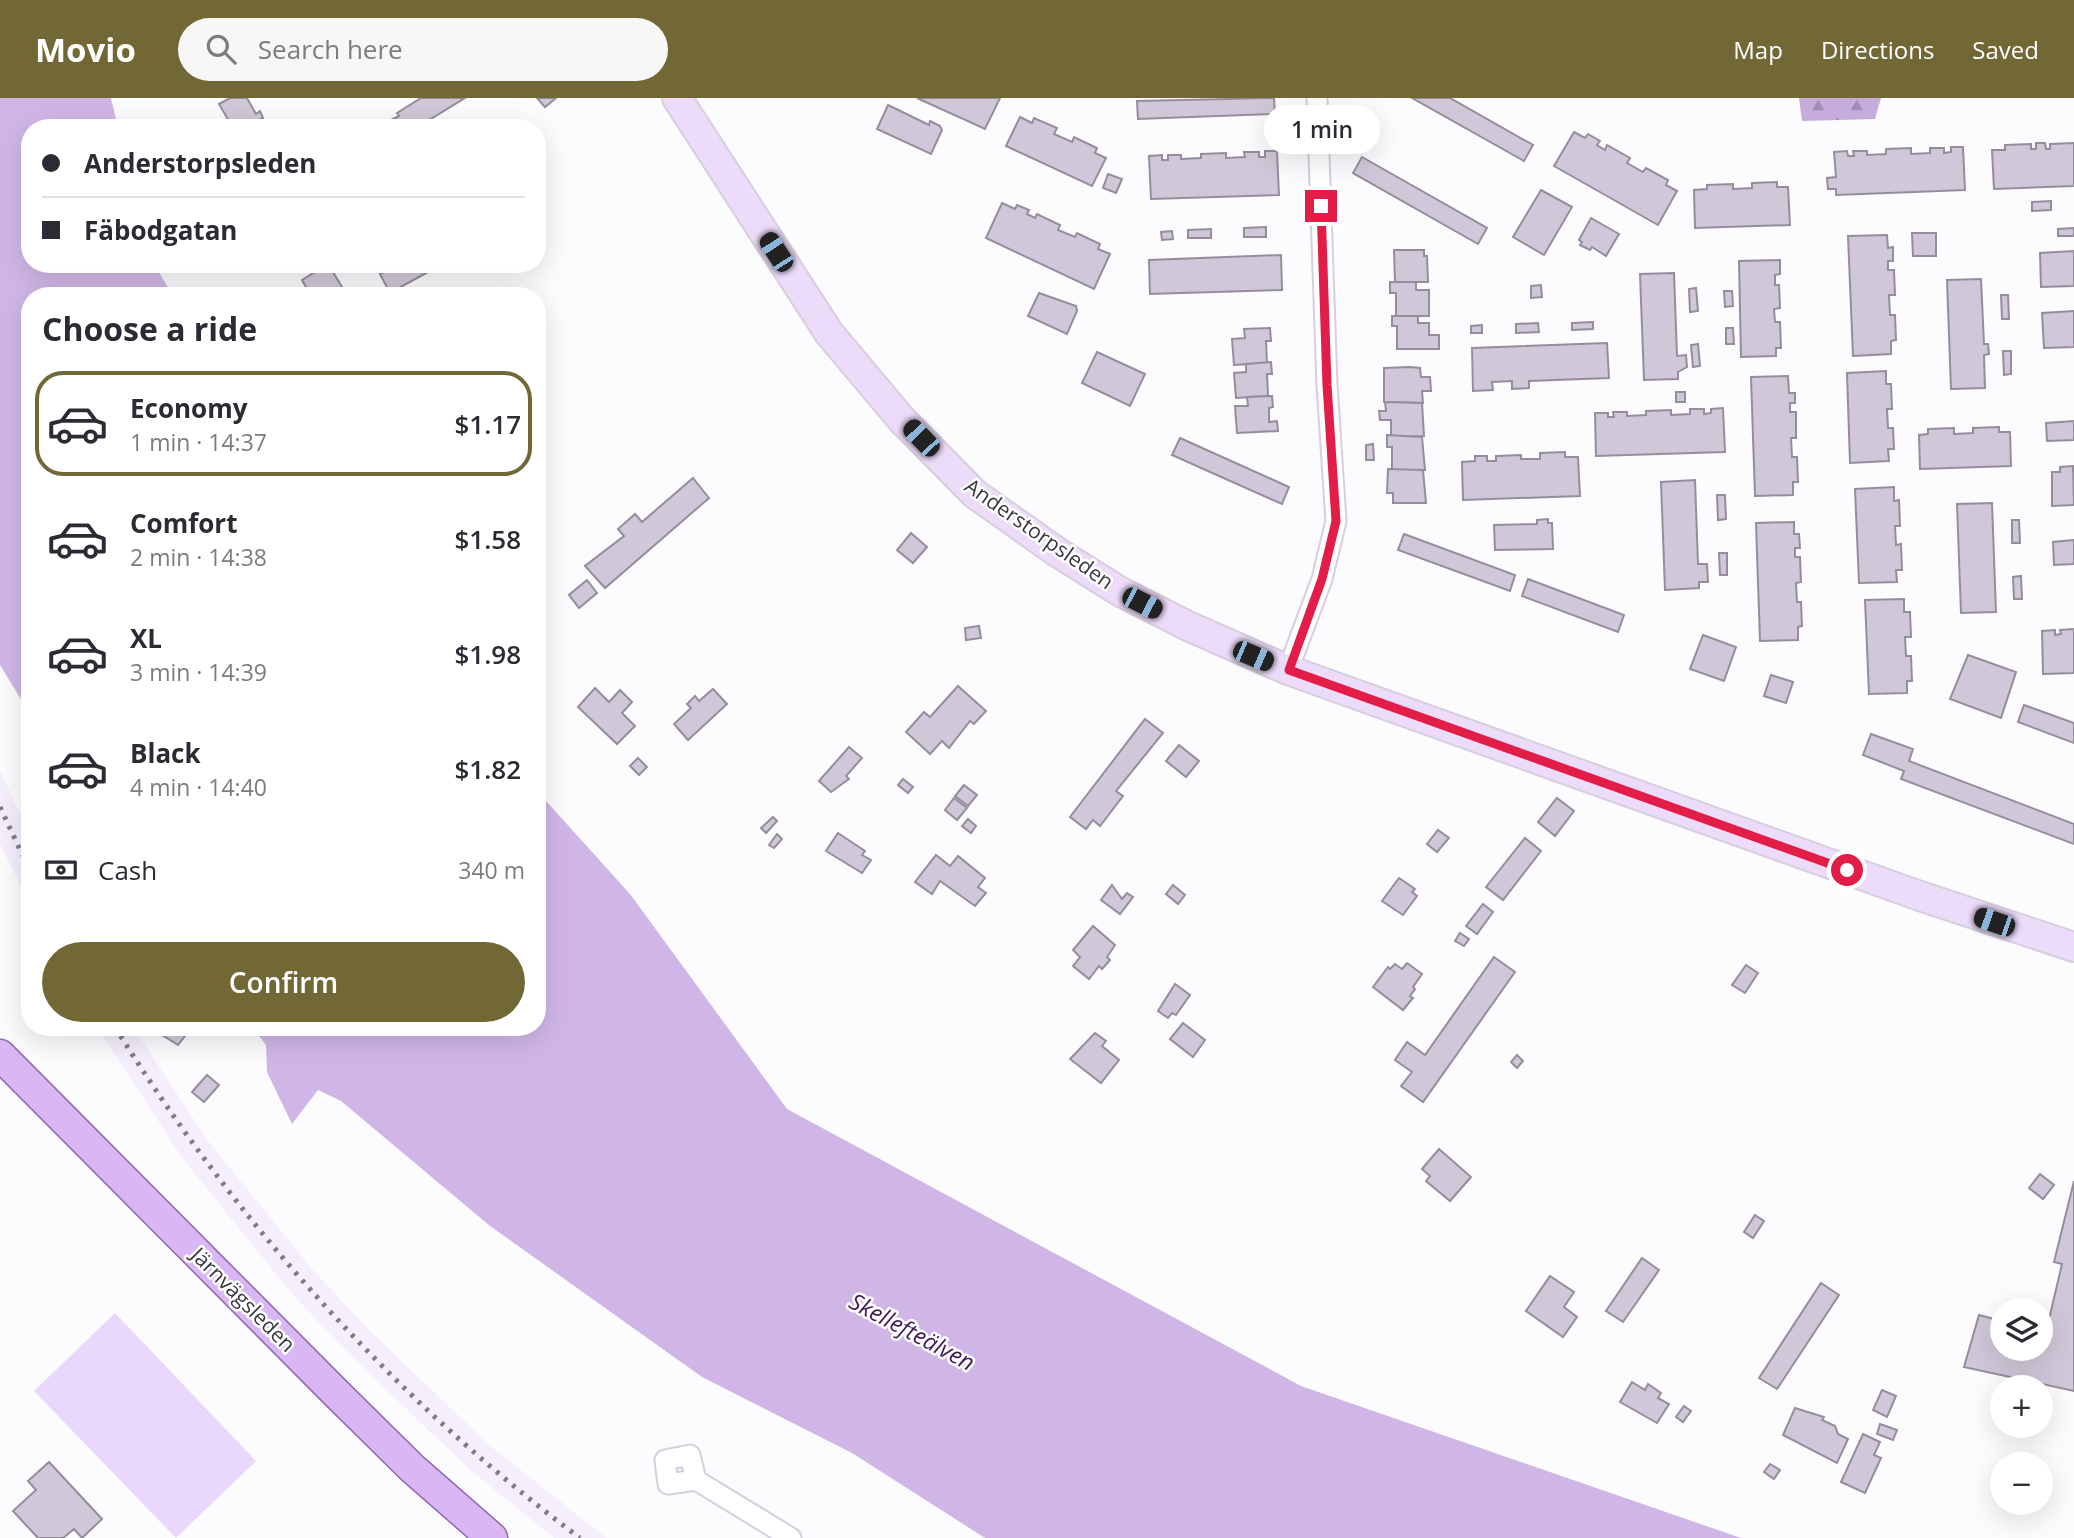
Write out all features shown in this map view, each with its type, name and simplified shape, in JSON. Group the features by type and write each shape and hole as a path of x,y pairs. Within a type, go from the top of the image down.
{"main road":[{"name":"Anderstorpsleden","path":"677,98 829,333 902,420 975,494 1119,591 1188,626 1289,670 1920,896 2074,947"},
{"name":"Järnvägsleden","path":"0,1055 345,1403 412,1468 492,1538"}],"street":[{"path":"1289,670 1322,579 1336,521 1327,385 1317,98"},
{"path":"696,1480 791,1538"}],"shaded area":[{"path":"0,771 21,816 21,886 0,844"},
{"path":"103,1036 139,1036 208,1141 312,1269 369,1330 489,1445 606,1538 554,1538 468,1468 346,1351 288,1289 183,1159"},
{"path":"115,1313 256,1461 176,1538 34,1391"}],"green space":[{"path":"1799,98 1881,98 1875,119 1802,121"}],"water":[{"path":"0,98 111,98 116,119 21,119 21,273 159,273 168,287 21,287 21,699 0,665"},
{"name":"Skellefteälven","path":"546,801 630,894 787,1109 1301,1386 1741,1538 985,1538 852,1453 702,1377 490,1226 341,1101 318,1090 292,1124 267,1072 266,1045 259,1036 546,1036"}],"building":[{"path":"230,98 247,98 256,114 260,111 263,118 228,119 219,104"},
{"path":"421,98 465,98 431,119 393,119 399,116 397,113"},
{"path":"537,98 556,98 545,107"},
{"path":"917,98 1000,98 985,129"},
{"path":"1274,98 1275,114 1138,119 1137,101"},
{"path":"1412,98 1450,98 1533,145 1524,161"},
{"path":"888,105 929,125 930,121 940,126 942,130 931,154 877,129"},
{"path":"1020,117 1032,123 1034,118 1057,128 1054,134 1072,142 1074,137 1097,148 1095,153 1106,158 1092,186 1006,146"},
{"path":"1574,132 1585,138 1588,134 1600,141 1597,145 1605,150 1607,145 1630,158 1627,163 1643,172 1646,168 1668,180 1666,185 1677,191 1658,225 1554,166"},
{"path":"2036,143 2045,143 2046,149 2050,149 2050,144 2074,143 2074,186 1994,189 1992,150 2005,150 2005,145 2031,144 2031,149 2036,149"},
{"path":"1951,147 1963,147 1965,190 1836,195 1836,189 1828,189 1827,178 1836,177 1834,152 1847,151 1848,156 1854,156 1853,151 1867,151 1867,155 1886,154 1886,149 1911,148 1911,154 1930,153 1930,148 1944,148 1944,153 1951,152"},
{"path":"1265,151 1277,151 1279,195 1151,199 1149,156 1162,155 1162,160 1168,160 1168,155 1181,155 1181,159 1201,158 1201,154 1226,153 1226,158 1245,157 1244,152 1259,152 1259,157 1265,157"},
{"path":"1362,157 1487,228 1478,244 1353,173"},
{"path":"1108,174 1122,179 1116,193 1103,188"},
{"path":"1777,182 1777,187 1788,187 1790,225 1695,228 1694,190 1707,189 1707,185 1733,184 1733,189 1752,188 1752,183"},
{"path":"1541,190 1572,207 1544,255 1513,237"},
{"path":"2051,201 2051,210 2032,211 2032,202"},
{"path":"1002,203 1015,209 1017,205 1029,210 1027,214 1035,218 1037,214 1060,225 1058,230 1075,237 1077,233 1100,244 1098,249 1110,254 1094,289 986,238"},
{"path":"1591,218 1619,234 1606,256 1592,247 1590,250 1580,245 1582,242 1579,240"},
{"path":"1266,227 1266,237 1244,237 1244,228"},
{"path":"2074,228 2074,236 2058,236 2058,229"},
{"path":"1211,229 1211,238 1188,238 1188,230"},
{"path":"1172,231 1173,239 1162,240 1161,232"},
{"path":"1912,233 1936,233 1936,256 1913,256"},
{"path":"1887,235 1888,248 1893,247 1893,261 1888,261 1888,270 1894,270 1895,295 1889,295 1890,315 1895,315 1896,340 1891,341 1891,354 1853,356 1848,236"},
{"path":"1394,250 1424,250 1424,256 1427,256 1428,282 1395,282"},
{"path":"2074,251 2074,286 2041,287 2040,253"},
{"path":"1281,255 1282,290 1150,294 1149,260"},
{"path":"1780,260 1780,274 1775,275 1775,285 1779,285 1780,308 1774,309 1775,322 1780,322 1781,348 1776,348 1776,356 1741,357 1739,261"},
{"path":"313,273 334,273 342,287 306,287 302,280"},
{"path":"426,273 401,287 387,287 380,274"},
{"path":"1674,273 1677,356 1686,355 1687,367 1678,372 1678,379 1644,380 1640,274"},
{"path":"1981,279 1984,344 1988,344 1989,354 1984,355 1985,388 1951,389 1947,280"},
{"path":"1390,282 1416,282 1416,290 1429,290 1429,316 1396,316 1396,293 1390,293"},
{"path":"1541,285 1542,297 1531,298 1531,286"},
{"path":"1696,288 1698,311 1690,312 1689,289"},
{"path":"1724,291 1732,291 1733,306 1725,307"},
{"path":"1039,293 1076,306 1077,311 1067,334 1028,316"},
{"path":"2001,295 2008,295 2009,319 2002,319"},
{"path":"2074,311 2074,347 2044,348 2042,313"},
{"path":"1392,316 1418,316 1418,323 1429,323 1429,335 1439,335 1439,349 1397,349 1397,326 1392,326"},
{"path":"1593,322 1593,329 1572,330 1572,323"},
{"path":"1538,323 1539,332 1516,333 1516,324"},
{"path":"1482,325 1482,333 1471,333 1471,326"},
{"path":"1270,328 1271,341 1266,341 1267,363 1234,365 1232,339 1245,338 1244,329"},
{"path":"1726,328 1733,328 1734,344 1726,344"},
{"path":"1607,343 1609,378 1529,381 1529,388 1512,389 1512,381 1492,382 1493,390 1473,391 1472,348"},
{"path":"1698,344 1700,366 1693,367 1691,345"},
{"path":"2003,351 2011,351 2011,374 2004,375"},
{"path":"1097,352 1145,374 1130,406 1082,383"},
{"path":"1271,362 1272,374 1267,374 1268,396 1236,398 1234,373 1246,372 1246,364"},
{"path":"1384,368 1420,368 1421,377 1430,377 1431,391 1422,391 1423,403 1384,402"},
{"path":"1886,371 1886,384 1891,384 1892,409 1887,409 1888,428 1893,428 1894,449 1888,449 1889,461 1850,463 1847,373"},
{"path":"1788,376 1789,393 1795,393 1795,403 1790,403 1790,412 1796,412 1796,438 1791,438 1792,457 1797,457 1798,482 1793,482 1793,495 1755,496 1751,377"},
{"path":"1676,392 1685,392 1685,402 1676,402"},
{"path":"1272,396 1273,407 1269,408 1269,422 1277,421 1278,431 1237,433 1235,406 1248,406 1247,397"},
{"path":"1385,402 1422,403 1424,436 1391,437 1391,420 1380,420 1379,411 1386,411"},
{"path":"1723,408 1725,452 1596,456 1595,413 1608,413 1608,417 1614,417 1613,412 1627,412 1627,416 1646,415 1646,411 1671,410 1671,415 1690,414 1690,409 1704,409 1704,414 1711,413 1711,409"},
{"path":"2074,421 2074,440 2047,441 2046,423"},
{"path":"1999,427 1999,432 2010,432 2011,466 1920,469 1919,435 1928,434 1928,429 1954,428 1954,434 1973,433 1973,428"},
{"path":"1387,435 1422,437 1425,470 1392,471 1392,447 1387,447"},
{"path":"1180,438 1289,487 1282,504 1172,455"},
{"path":"1373,444 1374,460 1366,460 1366,445"},
{"path":"1565,452 1565,457 1578,457 1580,496 1463,500 1462,462 1475,461 1475,456 1487,456 1487,461 1496,461 1496,456 1521,455 1521,459 1540,459 1540,453"},
{"path":"2073,466 2074,505 2052,506 2052,472 2060,472 2060,467"},
{"path":"1388,469 1423,470 1426,503 1393,503 1393,493 1387,493"},
{"path":"693,478 709,498 605,588 585,566 624,536 618,529 635,514 642,522"},
{"path":"1695,480 1698,564 1707,564 1708,582 1699,582 1699,588 1665,590 1661,482"},
{"path":"1894,487 1894,501 1899,500 1900,526 1895,526 1896,545 1901,544 1902,570 1896,570 1897,582 1859,583 1855,489"},
{"path":"1717,495 1725,495 1726,519 1718,520"},
{"path":"1992,503 1996,612 1961,613 1957,504"},
{"path":"1548,519 1548,523 1552,523 1553,549 1495,550 1494,525 1537,524 1537,520"},
{"path":"2012,520 2019,520 2020,543 2012,543"},
{"path":"1794,522 1794,534 1799,534 1800,548 1795,548 1795,557 1800,557 1801,582 1796,583 1797,602 1801,602 1802,626 1798,627 1798,640 1760,641 1756,523"},
{"path":"911,533 927,547 913,563 897,550"},
{"path":"1404,534 1515,575 1510,591 1398,550"},
{"path":"2074,540 2074,564 2054,565 2053,542"},
{"path":"1719,553 1727,553 1727,575 1720,575"},
{"path":"2021,576 2022,599 2014,599 2013,577"},
{"path":"1528,579 1624,615 1618,632 1522,596"},
{"path":"587,580 597,593 579,608 569,595"},
{"path":"1904,599 1904,612 1910,612 1911,637 1905,637 1906,656 1911,656 1912,681 1907,681 1907,693 1869,694 1865,600"},
{"path":"979,626 981,638 966,640 965,628"},
{"path":"2074,629 2074,673 2043,674 2042,631 2055,630 2055,635 2061,634 2060,630"},
{"path":"1703,635 1736,647 1724,681 1690,669"},
{"path":"1968,655 2016,672 2001,718 1950,699"},
{"path":"1771,675 1793,682 1786,703 1764,696"},
{"path":"958,686 986,711 974,724 970,721 949,748 942,741 930,754 906,732 924,712 930,717"},
{"path":"595,688 609,702 620,690 632,702 622,713 635,726 617,744 578,707"},
{"path":"713,689 727,704 688,740 674,724 691,708 687,704 695,696 699,701"},
{"path":"2024,705 2074,723 2074,743 2018,722"},
{"path":"1145,719 1163,733 1116,791 1123,796 1100,826 1093,820 1086,829 1070,817"},
{"path":"1871,734 1913,749 1909,761 2074,824 2074,844 1901,779 1904,771 1863,755"},
{"path":"1179,745 1199,761 1186,777 1166,761"},
{"path":"849,747 862,758 846,776 849,779 831,792 819,781"},
{"path":"638,758 647,767 639,775 630,766"},
{"path":"903,779 913,787 908,793 898,785"},
{"path":"964,785 977,795 968,806 955,796"},
{"path":"954,798 967,808 957,820 945,810"},
{"path":"1557,798 1574,811 1555,836 1538,822"},
{"path":"773,817 777,821 766,833 761,828"},
{"path":"968,819 976,826 971,833 962,826"},
{"path":"1438,830 1449,838 1437,852 1427,844"},
{"path":"838,833 865,851 862,855 871,860 862,873 826,851"},
{"path":"777,834 782,839 774,848 769,845"},
{"path":"1525,838 1541,851 1503,900 1486,887"},
{"path":"936,855 950,866 958,856 985,878 978,887 986,893 975,906 940,881 932,894 915,882"},
{"path":"1399,878 1415,889 1412,892 1417,896 1403,915 1382,901"},
{"path":"1112,885 1122,899 1127,893 1133,897 1120,914 1101,900"},
{"path":"1173,885 1185,895 1178,904 1166,894"},
{"path":"1483,904 1493,912 1477,934 1466,926"},
{"path":"1093,926 1115,945 1107,957 1110,960 1102,969 1099,966 1089,979 1073,966 1080,957 1073,950"},
{"path":"1460,933 1469,939 1464,946 1455,941"},
{"path":"1494,957 1515,972 1423,1102 1401,1086 1412,1072 1395,1060 1407,1042 1425,1055"},
{"path":"1407,963 1422,974 1413,987 1415,989 1410,996 1413,998 1403,1010 1373,987 1388,967 1390,969 1395,964 1402,969"},
{"path":"1746,965 1758,973 1745,993 1732,985"},
{"path":"1175,984 1190,995 1176,1015 1172,1013 1168,1018 1158,1011"},
{"path":"1183,1023 1205,1040 1193,1057 1170,1039"},
{"path":"1095,1033 1106,1041 1102,1046 1119,1060 1101,1083 1070,1059"},
{"path":"164,1036 185,1036 178,1045"},
{"path":"1517,1055 1523,1061 1517,1068 1511,1062"},
{"path":"207,1075 219,1085 204,1102 192,1092"},
{"path":"1439,1149 1471,1177 1450,1201 1426,1181 1430,1176 1422,1169"},
{"path":"2040,1174 2054,1185 2043,1199 2029,1188"},
{"path":"2074,1181 2074,1391 2053,1386 2053,1375 2001,1375 1964,1367 1979,1315 1990,1318 1990,1361 2053,1361 2053,1302 2062,1264 2054,1262"},
{"path":"1755,1215 1764,1221 1753,1238 1744,1232"},
{"path":"1642,1258 1659,1270 1623,1322 1606,1311"},
{"path":"1550,1276 1574,1292 1564,1307 1577,1317 1563,1337 1526,1311"},
{"path":"1821,1283 1839,1295 1777,1389 1759,1378"},
{"path":"1632,1382 1645,1390 1648,1384 1661,1393 1658,1398 1669,1404 1657,1423 1620,1402"},
{"path":"1882,1390 1896,1396 1887,1417 1873,1410"},
{"path":"1684,1406 1691,1411 1683,1422 1676,1417"},
{"path":"1795,1408 1824,1417 1822,1420 1835,1426 1838,1434 1848,1439 1837,1463 1783,1435"},
{"path":"1880,1424 1897,1430 1893,1440 1877,1434"},
{"path":"1863,1434 1880,1442 1874,1455 1881,1458 1865,1493 1841,1482"},
{"path":"49,1462 102,1519 82,1538 74,1529 63,1538 38,1538 13,1511 36,1490 28,1481"},
{"path":"1770,1464 1780,1470 1774,1479 1764,1472"}],"railway":[{"path":"0,807 21,852"},
{"path":"121,1036 213,1171 324,1305 446,1428 512,1485 580,1538"}],"route":[{"path":"1321,206 1327,385 1336,521 1322,579 1289,670 1847,870"}]}
